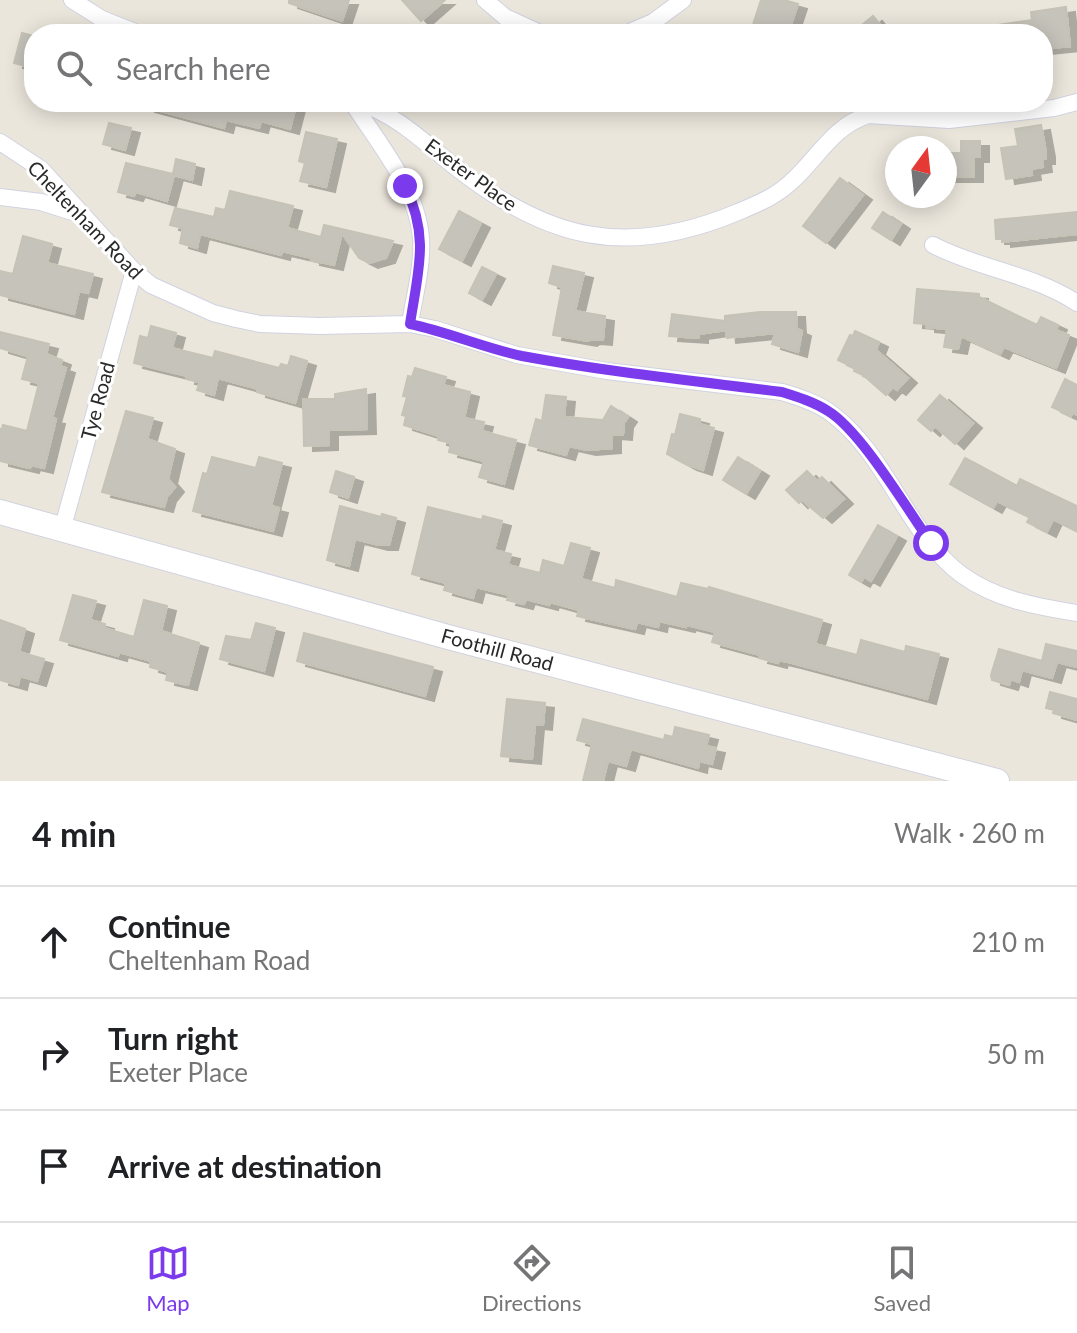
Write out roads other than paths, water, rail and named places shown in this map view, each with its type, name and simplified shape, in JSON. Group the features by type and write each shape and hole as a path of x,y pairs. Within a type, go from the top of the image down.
{"main road":[{"name":"Foothill Road","path":"0,512 448,637 997,781"}],"street":[{"path":"72,0 115,24"},
{"path":"485,0 505,17 520,24"},
{"path":"648,24 683,0"},
{"name":"Exeter Place","path":"1053,108 1077,102"},
{"path":"358,112 405,186 418,218 421,252 410,324"},
{"name":"Exeter Place","path":"380,112 398,120 484,190 519,212 556,228 585,235 615,237 705,226 768,199 790,183 845,125 868,115 949,120 1019,112"},
{"name":"Cheltenham Road","path":"0,142 41,169 147,283 213,313 260,324 410,324 517,355 607,371 782,392 808,400 831,412 857,438 931,543 961,574 1010,599 1077,613"},
{"path":"0,197 41,202 83,215"},
{"path":"933,245 959,259 1020,276 1059,291 1077,303"},
{"name":"Tye Road","path":"62,530 134,271"}]}
